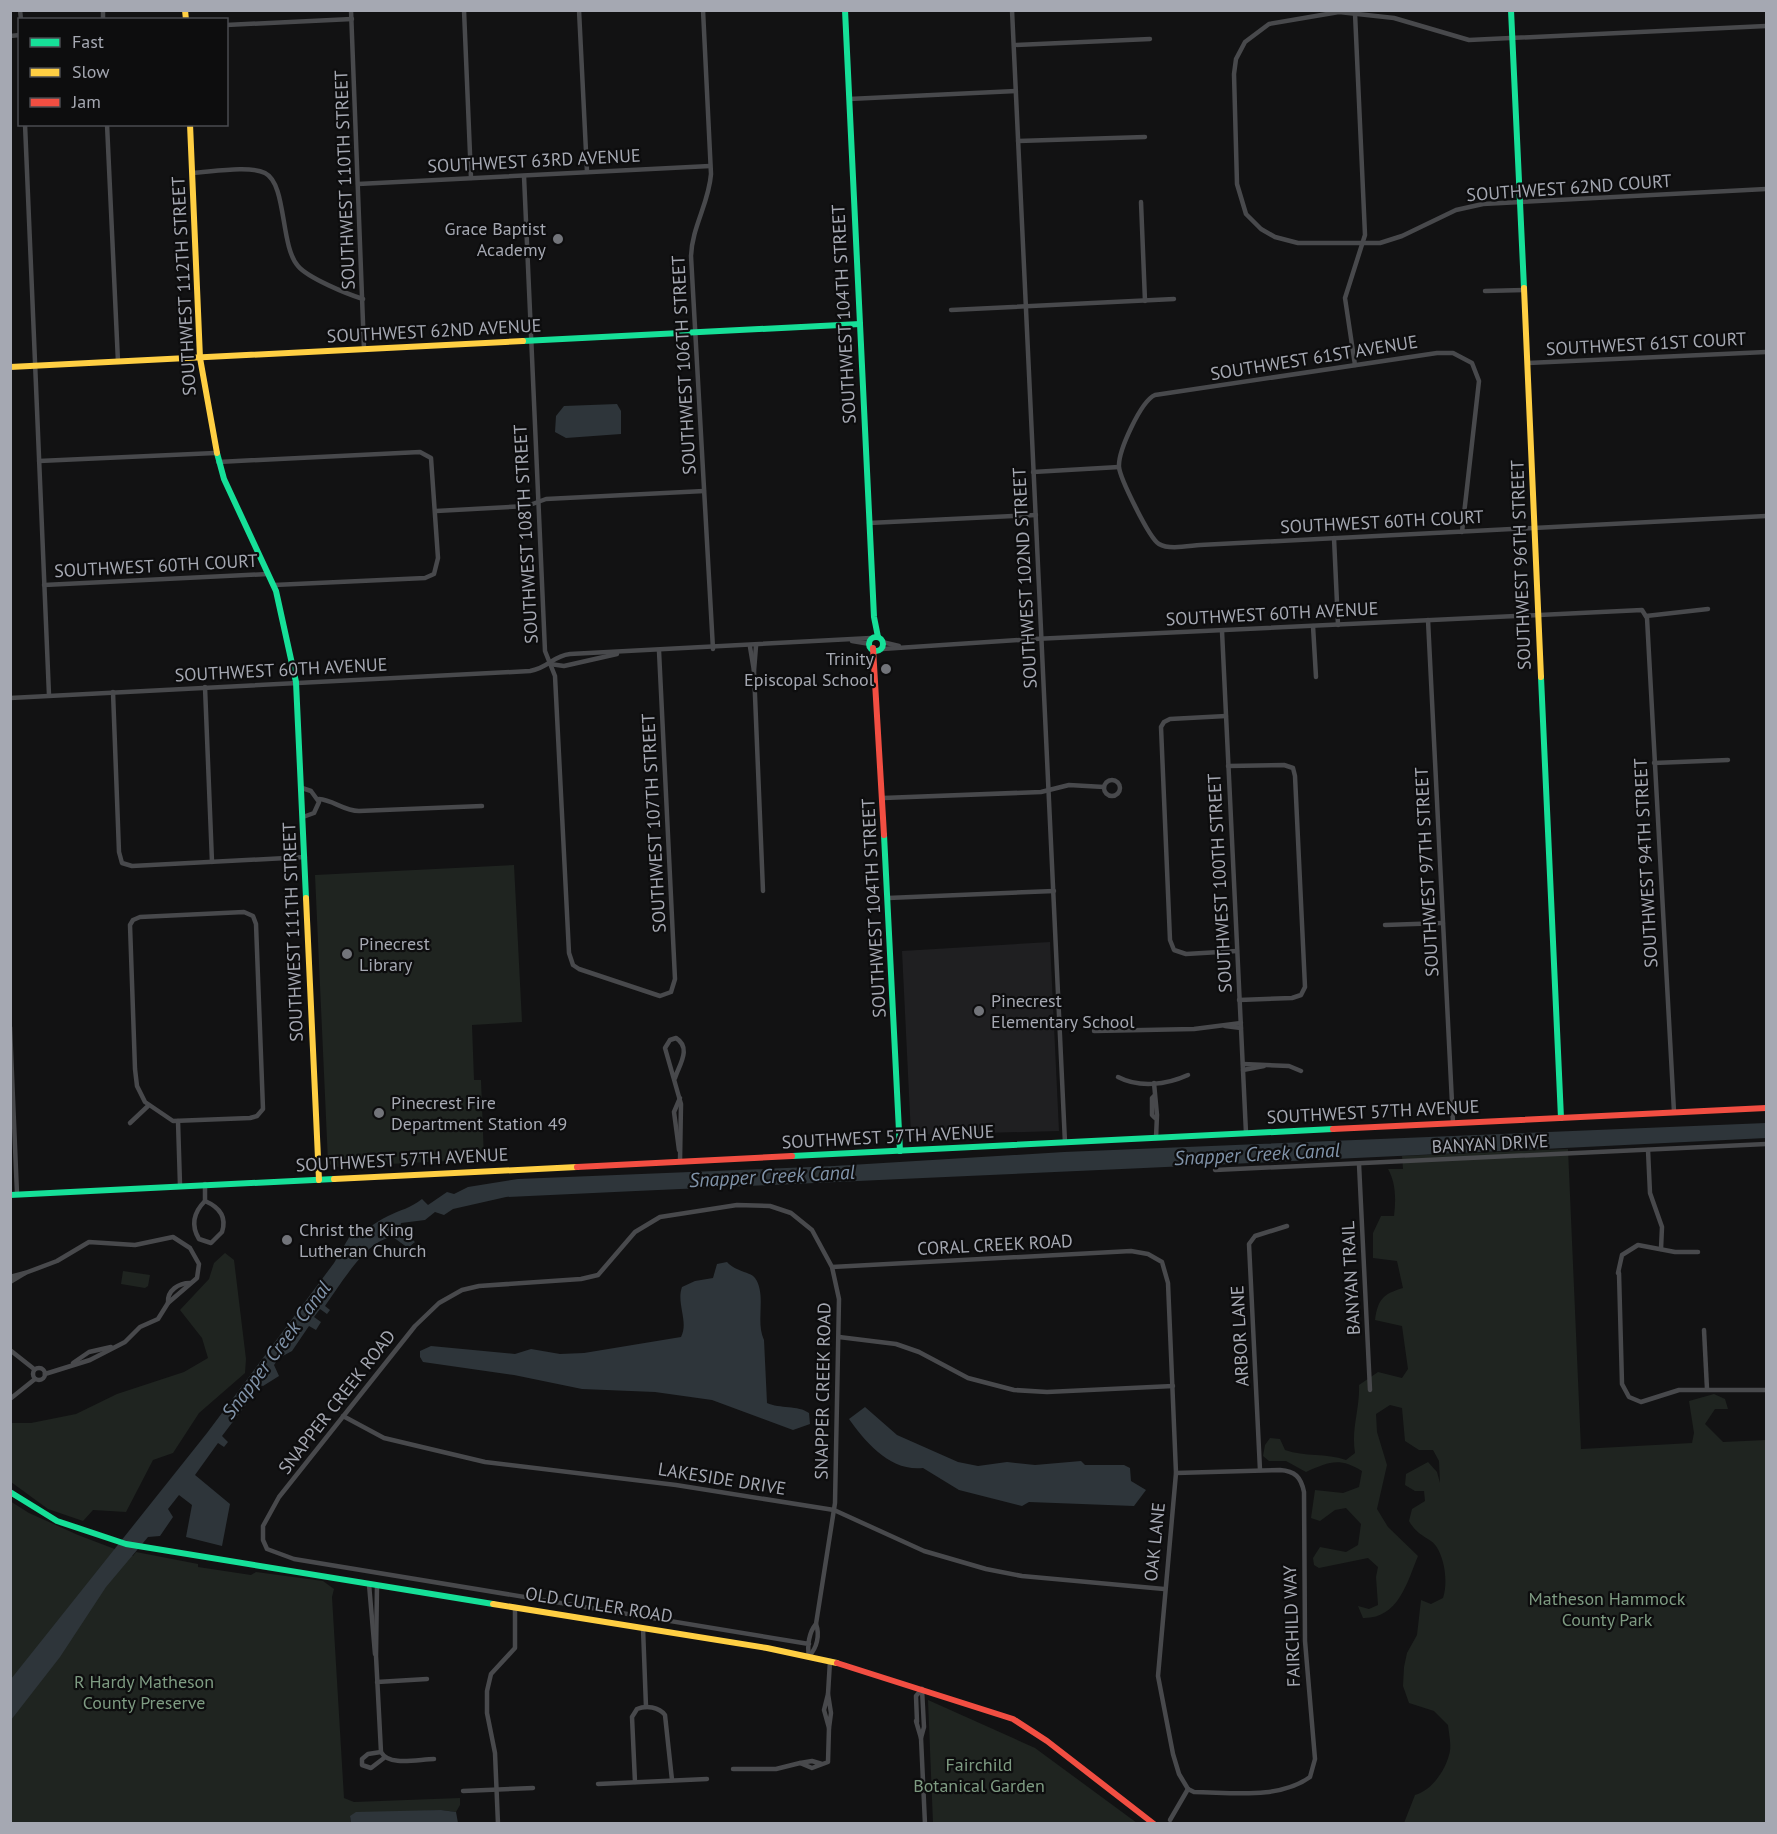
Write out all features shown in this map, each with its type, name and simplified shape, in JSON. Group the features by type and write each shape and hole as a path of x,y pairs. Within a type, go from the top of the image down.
{"main road":[{"name":"SOUTHWEST 104TH STREET","path":"845,10 900,1151"},
{"name":"SOUTHWEST 96TH STREET","path":"1511,10 1560,1118"},
{"name":"SOUTHWEST 112TH STREET","path":"190,126 200,358 215,453 274,585 286,628 296,682"},
{"name":"SOUTHWEST 62ND AVENUE","path":"10,367 860,324"},
{"name":"SOUTHWEST 111TH STREET","path":"296,682 319,1180"},
{"name":"SOUTHWEST 57TH AVENUE","path":"14,1195 1767,1108"},
{"name":"OLD CUTLER ROAD","path":"10,1492 68,1526 144,1548 643,1628 830,1661 999,1714 1023,1725 1154,1824"}],"street":[{"name":"SOUTHWEST 110TH STREET","path":"351,10 364,349"},
{"path":"464,10 471,178"},
{"path":"579,10 587,172"},
{"name":"SOUTHWEST 106TH STREET","path":"703,10 710,185 692,246 713,649"},
{"name":"SOUTHWEST 102ND STREET","path":"1012,10 1065,1143"},
{"path":"1344,11 1403,20 1463,39 1512,39 1767,26"},
{"name":"SOUTHWEST 62ND COURT","path":"1344,11 1269,24 1254,33 1241,48 1234,74 1238,192 1246,214 1261,229 1287,241 1363,244 1384,242 1402,236 1456,210 1520,202 1767,189"},
{"path":"1355,13 1365,235 1345,294 1355,365"},
{"path":"228,25 352,19"},
{"path":"1014,45 1150,39"},
{"path":"849,99 1016,91"},
{"path":"25,126 49,695"},
{"path":"107,126 118,362"},
{"path":"1018,141 1145,137"},
{"name":"SOUTHWEST 63RD AVENUE","path":"358,184 710,166"},
{"path":"192,173 255,170 267,174 274,184 290,250 297,266 363,299"},
{"name":"SOUTHWEST 108TH STREET","path":"524,176 545,651 555,676 571,961"},
{"path":"1141,202 1145,301"},
{"path":"1485,291 1524,290"},
{"path":"951,310 1174,299"},
{"name":"SOUTHWEST 61ST AVENUE","path":"1119,467 1141,408 1151,397 1448,352 1463,357 1474,367 1479,387 1462,532"},
{"name":"SOUTHWEST 61ST COURT","path":"1528,363 1767,352"},
{"path":"218,462 420,452 428,455 433,465 438,564 434,574 426,578 274,585"},
{"path":"39,461 215,453"},
{"path":"1033,472 1119,467"},
{"name":"SOUTHWEST 60TH COURT","path":"1119,467 1151,536 1160,545 1178,546 1767,516"},
{"path":"436,511 527,506 546,499 704,491"},
{"path":"869,523 1036,515"},
{"path":"1334,538 1338,625"},
{"name":"SOUTHWEST 60TH COURT","path":"44,585 268,574"},
{"name":"SOUTHWEST 60TH AVENUE","path":"10,698 530,671 544,669 555,657 563,655 852,641 899,646 1639,609 1646,614 1708,609"},
{"name":"SOUTHWEST 94TH STREET","path":"1646,614 1674,1112"},
{"name":"SOUTHWEST 97TH STREET","path":"1428,620 1454,1123"},
{"path":"1313,626 1316,677"},
{"name":"SOUTHWEST 100TH STREET","path":"1222,631 1246,1133"},
{"path":"753,646 763,891"},
{"name":"SOUTHWEST 107TH STREET","path":"571,961 579,969 657,996 671,992 675,979 658,651"},
{"name":"SOUTHWEST 60TH AVENUE","path":"550,664 564,666 617,653"},
{"path":"205,687 212,862"},
{"path":"113,692 119,852 122,863 132,866 304,857"},
{"path":"1226,716 1170,719 1164,722 1161,730 1170,928 1174,950 1186,954 1237,951"},
{"path":"1654,763 1728,760"},
{"path":"1228,766 1291,767 1295,776 1305,984 1301,995 1292,998 1239,1000"},
{"path":"883,798 1041,792 1069,785 1104,787"},
{"path":"302,788 312,791 319,799 319,806"},
{"path":"319,799 359,812 482,806"},
{"path":"303,817 311,816 319,806 331,803"},
{"path":"888,898 1054,891"},
{"path":"250,914 256,924 264,1092 262,1112 250,1118 178,1121 168,1119 148,1106 139,1091 135,1069 129,933 131,921 145,917 250,914"},
{"path":"1385,925 1443,923"},
{"path":"1094,1031 1241,1025"},
{"path":"10,1027 14,1195"},
{"path":"675,1078 684,1052 681,1041 676,1038 670,1040 665,1047 680,1098 682,1120 680,1161"},
{"path":"1243,1067 1289,1066 1301,1071"},
{"path":"1118,1077 1130,1083 1154,1083 1177,1080 1188,1075"},
{"path":"1154,1083 1157,1115 1155,1118 1156,1138"},
{"path":"130,1123 148,1106"},
{"path":"178,1121 180,1185"},
{"name":"BANYAN DRIVE","path":"1215,1170 1767,1144"},
{"path":"1648,1150 1650,1193 1662,1227 1662,1249"},
{"name":"BANYAN TRAIL","path":"1359,1164 1370,1390"},
{"path":"199,1239 194,1220 205,1200 205,1184"},
{"path":"199,1239 209,1243 215,1242 224,1227 220,1212 205,1200"},
{"name":"SNAPPER CREEK ROAD","path":"264,1544 263,1526 268,1514 415,1326 439,1303 462,1290 479,1286 581,1279 598,1275 635,1232 660,1217 737,1205 758,1204 782,1208 799,1218 812,1230 832,1268 839,1299 834,1510 816,1624 818,1630 815,1650 809,1656"},
{"name":"ARBOR LANE","path":"1260,1470 1249,1244 1255,1236 1287,1226"},
{"path":"10,1277 57,1262 91,1242 135,1245 173,1237 190,1248 200,1270 197,1278 173,1290 158,1318 144,1325 125,1342 90,1360 45,1374 41,1380 35,1379 10,1399"},
{"path":"190,1248 199,1239"},
{"path":"1698,1252 1675,1252 1642,1244 1631,1247 1622,1255 1619,1290 1623,1384 1632,1399 1646,1401 1679,1390 1767,1390"},
{"name":"CORAL CREEK ROAD","path":"832,1268 1131,1251 1142,1252 1159,1259"},
{"name":"OAK LANE","path":"1159,1259 1164,1266 1168,1283 1176,1473 1164,1589 1159,1685 1173,1754 1188,1790"},
{"path":"10,1282 25,1273"},
{"path":"1704,1330 1707,1389"},
{"path":"839,1337 896,1344 920,1352 968,1378 1014,1390 1047,1392 1173,1386"},
{"path":"10,1350 34,1369 42,1368 45,1374"},
{"path":"34,1369 32,1375 35,1379"},
{"name":"LAKESIDE DRIVE","path":"343,1416 384,1438 485,1462 686,1486 834,1510 916,1548 977,1567 1022,1576 1164,1589"},
{"path":"1176,1473 1260,1470"},
{"name":"FAIRCHILD WAY","path":"1188,1790 1194,1792 1264,1791 1296,1785 1311,1776 1315,1759 1304,1635 1304,1492 1298,1475 1284,1470 1260,1470"},
{"name":"OLD CUTLER ROAD","path":"264,1544 274,1553 300,1560 808,1644"},
{"path":"369,1584 374,1621 381,1752 384,1758 394,1761 434,1759"},
{"path":"374,1621 377,1585"},
{"path":"498,1824 495,1750 487,1713 487,1696 491,1674 515,1648 515,1607"},
{"name":"SNAPPER CREEK ROAD","path":"809,1656 808,1644 812,1629 816,1624"},
{"path":"643,1628 646,1707"},
{"path":"733,1769 776,1769 812,1761 822,1764 829,1760 829,1728 824,1710 828,1694 830,1661"},
{"path":"377,1682 427,1679"},
{"path":"922,1689 916,1696 916,1722 921,1738 926,1824"},
{"path":"921,1738 924,1727 922,1689"},
{"path":"635,1782 632,1717 637,1709 646,1707 662,1710 665,1715 672,1780"},
{"path":"381,1752 364,1756 363,1766 373,1767 384,1758"},
{"path":"598,1784 707,1779"},
{"path":"464,1791 533,1788"},
{"path":"1170,1820 1188,1790"}],"shaded area":[{"name":"Pinecrest Elementary School","path":"1050,942 1059,1131 911,1135 902,951"}],"green space":[{"path":"514,865 522,1022 472,1025 474,1080 481,1080 484,1159 333,1167 328,1162 315,875"},
{"name":"Matheson Hammock County Park","path":"1568,1149 1581,1449 1692,1443 1694,1433 1689,1401 1714,1394 1725,1399 1728,1409 1715,1409 1705,1424 1723,1442 1766,1440 1766,1823 1404,1823 1415,1795 1432,1785 1441,1774 1450,1752 1448,1725 1434,1711 1409,1703 1403,1686 1407,1653 1417,1635 1421,1600 1431,1604 1443,1598 1445,1585 1439,1551 1434,1543 1416,1531 1409,1521 1412,1509 1425,1501 1424,1491 1415,1491 1405,1485 1406,1474 1428,1462 1437,1472 1440,1483 1439,1461 1433,1450 1419,1450 1405,1441 1402,1408 1390,1405 1376,1414 1377,1432 1387,1465 1377,1509 1388,1527 1418,1556 1400,1598 1393,1606 1385,1613 1375,1617 1363,1618 1358,1606 1369,1609 1378,1605 1376,1577 1378,1567 1368,1558 1319,1568 1314,1565 1313,1558 1320,1547 1346,1552 1358,1545 1361,1524 1346,1508 1335,1510 1320,1521 1311,1518 1315,1490 1343,1493 1359,1487 1362,1471 1347,1464 1334,1462 1306,1472 1286,1461 1269,1461 1263,1456 1265,1445 1270,1438 1280,1439 1285,1450 1346,1460 1355,1453 1354,1436 1359,1385 1378,1372 1402,1378 1408,1369 1402,1326 1375,1320 1383,1298 1403,1288 1397,1261 1373,1258 1373,1233 1381,1216 1394,1216 1395,1192 1388,1169 1403,1169 1402,1156"},
{"path":"225,1253 234,1260 246,1359 245,1373 199,1413 173,1453 153,1460 126,1512 93,1510 83,1521 48,1509 11,1482 11,1423 31,1423 76,1414 117,1394 184,1372 208,1358 202,1338 180,1310 209,1279 214,1263"},
{"path":"123,1271 150,1275 148,1286 145,1288 121,1284"},
{"name":"R Hardy Matheson County Preserve","path":"10,1501 29,1513 78,1535 133,1556 136,1552 198,1564 198,1567 251,1575 256,1572 323,1581 334,1589 332,1597 344,1798 354,1802 460,1798 460,1805 456,1812 441,1810 350,1816 351,1824 11,1823"},
{"name":"Fairchild Botanical Garden","path":"928,1700 1035,1748 1137,1823 933,1823"}],"water":[{"path":"617,404 621,411 621,434 566,438 555,432 556,416 564,406"},
{"name":"Snapper Creek Canal","path":"1766,1123 1766,1138 506,1197 453,1209 444,1215 435,1212 425,1220 401,1223 400,1228 415,1242 408,1248 393,1237 383,1240 364,1254 346,1275 325,1306 330,1310 327,1314 320,1309 314,1317 321,1322 316,1330 309,1326 292,1351 279,1358 274,1365 279,1376 263,1386 256,1384 254,1394 222,1436 228,1442 224,1447 218,1443 195,1475 230,1504 222,1546 186,1537 192,1505 179,1495 168,1509 173,1517 160,1536 148,1537 106,1587 60,1657 11,1720 11,1679 207,1433 334,1263 351,1234 366,1229 422,1199 428,1205 447,1192 454,1194 468,1187 518,1179 834,1166 1064,1152"},
{"path":"727,1262 753,1276 760,1292 760,1325 764,1340 767,1403 805,1411 809,1413 810,1424 793,1430 712,1400 655,1392 582,1389 514,1375 423,1362 420,1357 420,1351 431,1346 515,1354 531,1349 560,1354 584,1353 681,1337 684,1325 680,1299 682,1287 695,1281 713,1278 717,1264"},
{"path":"865,1407 897,1435 958,1462 978,1466 1007,1462 1035,1465 1081,1461 1085,1465 1124,1465 1130,1468 1131,1481 1146,1490 1134,1506 1029,1502 1022,1506 959,1490 923,1468 900,1465 880,1454 849,1419"},
{"path":"441,1810 456,1812 458,1823 351,1823 350,1816 356,1812"}],"traffic: fast":[{"path":"845,10 874,617 878,637"},
{"path":"1511,10 1524,288"},
{"path":"523,341 860,324"},
{"path":"217,453 224,479 276,591 296,682 306,898"},
{"path":"876,637 881,639 883,644 881,649 876,651 871,649 869,644 871,639 876,637"},
{"path":"1541,677 1561,1118"},
{"path":"884,835 900,1151"},
{"path":"792,1156 1333,1129"},
{"path":"10,1195 334,1179"},
{"path":"10,1492 57,1521 126,1544 493,1604"}],"traffic: slow":[{"path":"185,10 186,18"},
{"path":"190,126 200,358 217,453"},
{"path":"1524,288 1541,677"},
{"path":"10,367 523,341"},
{"path":"306,898 319,1180"},
{"path":"334,1179 577,1167"},
{"path":"493,1604 767,1648 837,1663"}],"traffic: jam":[{"path":"873,648 884,835"},
{"path":"1333,1129 1766,1108"},
{"path":"577,1167 792,1156"},
{"path":"837,1663 1013,1719 1047,1741 1154,1824"}],"place":[{"name":"Grace Baptist Academy","path":"558,239"},
{"name":"Trinity Episcopal School","path":"886,669"},
{"name":"Pinecrest Library","path":"347,954"},
{"name":"Pinecrest Elementary School","path":"979,1011"},
{"name":"Pinecrest Fire Department Station 49","path":"379,1113"},
{"name":"Christ the King Lutheran Church","path":"287,1240"}]}
